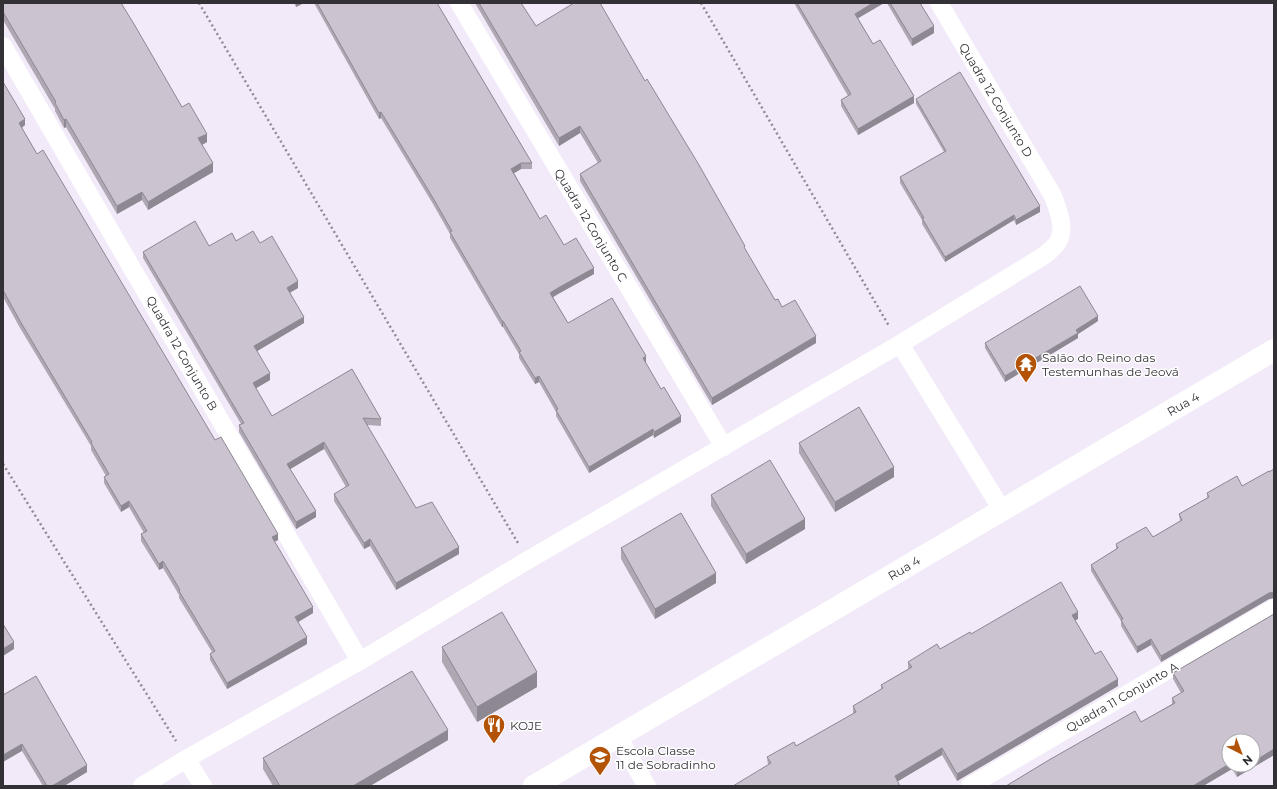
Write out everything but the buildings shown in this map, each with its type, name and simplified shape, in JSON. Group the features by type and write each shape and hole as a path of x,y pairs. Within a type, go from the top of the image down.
{"street":[{"name":"Quadra 12 Conjunto C","path":"459,3 724,447"},
{"name":"Quadra 12 Conjunto D","path":"142,786 900,344 1045,256 1057,242 1062,230 1053,196 938,3"},
{"name":"Quadra 12 Conjunto B","path":"3,46 360,660"},
{"path":"900,344 1002,510"},
{"name":"Rua 4","path":"534,786 1274,350"},
{"name":"Quadra 11 Conjunto A","path":"970,786 1274,608"},
{"path":"618,737 647,786"},
{"path":"186,759 203,786"}],"path":[{"path":"199,3 528,560"},
{"path":"702,3 900,344"},
{"path":"3,464 186,759"}],"place":[{"name":"Salão do Reino das Testemunhas de Jeová","path":"1026,384"},
{"name":"KOJE","path":"494,744"},
{"name":"Escola Classe 11 de Sobradinho","path":"600,776"}]}
